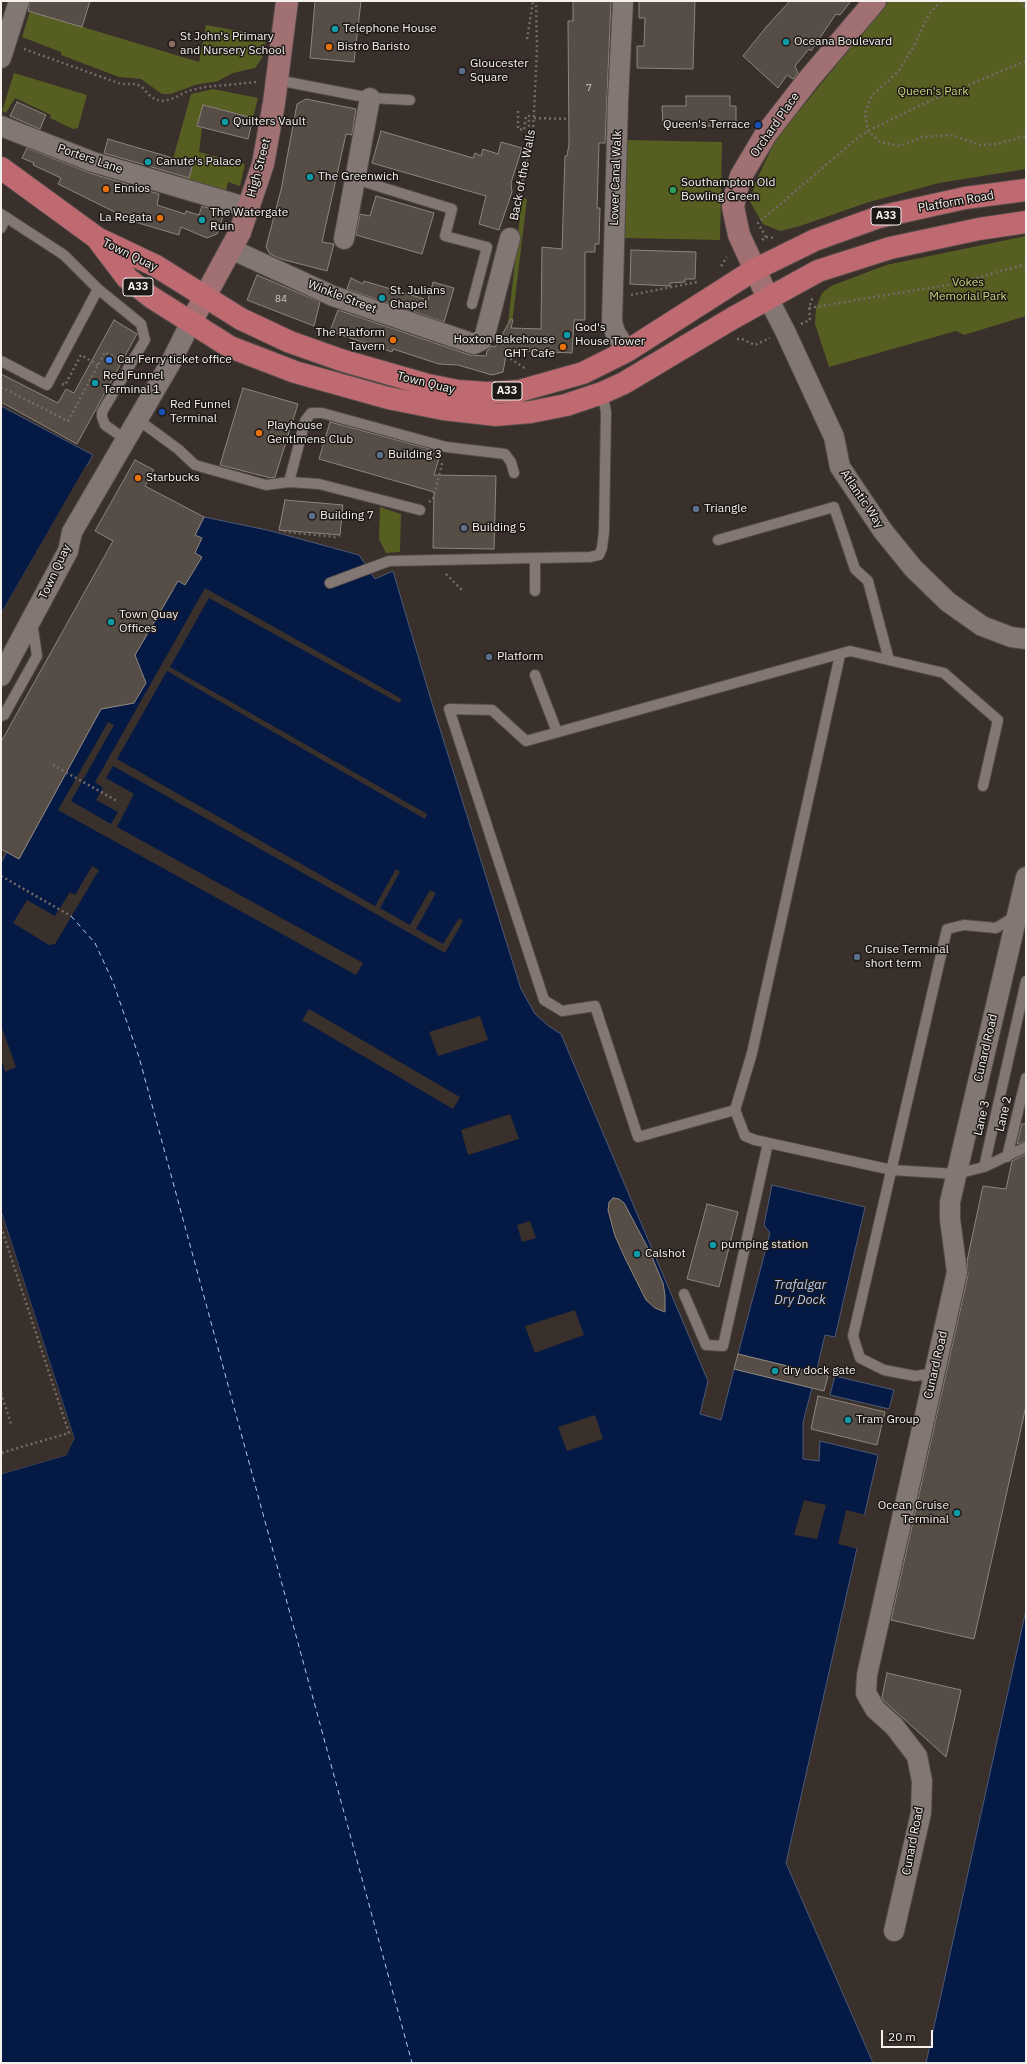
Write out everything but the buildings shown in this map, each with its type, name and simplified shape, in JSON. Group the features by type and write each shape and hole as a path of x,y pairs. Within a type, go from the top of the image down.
{"main road":[{"name":"Town Quay","path":"1,168 97,238 143,259 241,319 290,342 341,360 428,385 458,391 486,393 519,391 583,373 627,351 754,270"},
{"name":"Platform Road","path":"754,270 815,240 879,218 965,198 1026,190"},
{"name":"A33","path":"768,298 818,271 890,248 979,229 1026,222"},
{"name":"Town Quay","path":"97,238 127,278 151,297 230,347 295,372 388,398 443,409 496,415 531,412 566,405 602,394 624,383 768,298"}],"street":[{"path":"4,50 19,1"},
{"name":"High Street","path":"191,322 232,249 249,208 263,164 277,80 287,1"},
{"name":"Lower Canal Walk","path":"623,1 618,101 612,322 615,332 627,351"},
{"name":"Orchard Place","path":"768,298 739,235 734,207 736,192 741,176 766,134 808,80 876,1"},
{"path":"344,239 370,98"},
{"name":"Porters Lane","path":"1,126 93,162 249,208"},
{"name":"Winkle Street","path":"232,249 333,296 469,343 478,343 485,336 509,245"},
{"name":"Atlantic Way","path":"768,298 785,331 834,437 840,467 883,531 913,568 948,602 982,626 1011,637 1026,639"},
{"name":"Town Quay","path":"1,676 68,551 72,532 170,364 191,322"},
{"name":"Cunard Road","path":"894,1931 920,1812 922,1781 917,1756 894,1726 875,1709 866,1693 867,1675 957,1272 950,1219 950,1202 1026,877"}],"lane":[{"path":"277,80 370,98 410,100"},
{"path":"355,179 452,209 444,236 486,247 509,245"},
{"path":"1,228 4,216 64,255 98,289 141,324 145,340 102,412 105,425 125,439"},
{"path":"472,304 486,247"},
{"path":"1,360 47,385 98,289"},
{"path":"330,583 389,561 590,557 599,555 602,548 604,532 606,412 602,394"},
{"path":"289,482 305,421 311,413 322,413 446,447 505,454 511,462 514,473"},
{"path":"137,419 178,449 195,465 266,485 289,482 319,484 420,510"},
{"path":"718,540 834,507 855,569 868,581 889,660"},
{"path":"535,558 535,591"},
{"path":"1,716 4,715 37,656 32,620"},
{"path":"735,1110 638,1137 595,1006 562,1011 544,1000 449,709 492,710 526,740 840,655 850,651 944,673 998,720 983,786"},
{"path":"840,655 752,1053 735,1110 745,1136 755,1140 892,1170 956,1174 984,1167 1026,1147"},
{"path":"535,675 557,732"},
{"path":"934,1372 915,1376 884,1370 860,1358 853,1336 947,929 964,925 996,928 1018,915"},
{"name":"Lane 3","path":"984,1167 1026,981"},
{"name":"Lane 2","path":"1007,1157 1026,1078"},
{"path":"684,1294 706,1345 723,1346 768,1143"}],"path":[{"path":"527,40 535,1"},
{"name":"Back of the Walls","path":"509,245 533,133 537,50 535,1"},
{"path":"941,1 929,14 915,44 898,72 872,95 865,113 868,131 880,142 900,146 922,137 951,135 980,145 996,144 1026,136"},
{"path":"1021,1 1026,8"},
{"path":"4,50 121,84 136,84 142,87 156,100 164,101 188,91 205,87 277,80"},
{"path":"766,237 758,223 854,141 868,131 925,103 1026,61"},
{"path":"518,110 518,129 524,130 526,116 529,116 529,131 533,133"},
{"path":"534,118 568,119"},
{"path":"806,322 810,320 809,308 959,283 1026,264"},
{"path":"613,292 631,295 700,282"},
{"path":"1,387 68,421 98,365 81,355 65,385 51,378"},
{"path":"506,356 529,370"},
{"path":"420,510 432,499 446,447"},
{"path":"279,530 335,537 340,534"},
{"path":"433,560 463,591"},
{"path":"53,765 117,801"},
{"path":"1,876 58,910 71,916"},
{"path":"1,1227 69,1432 1,1453"},
{"path":"1,1393 11,1424"}],"green space":[{"name":"Queen's Park","path":"889,1 1026,1 1026,169 939,183 869,202 800,226 780,231 763,224 750,202 755,183 776,139"},
{"path":"30,11 199,62 206,25 267,36 262,58 255,68 233,73 218,81 195,85 171,94 162,94 141,79 119,77 61,55 61,52 22,37"},
{"path":"14,73 87,95 78,128 73,129 50,118 51,115 15,98 6,113 2,111"},
{"path":"213,89 258,98 253,118 203,105 197,126 202,128 199,152 245,164 240,186 228,182 225,194 187,184 193,165 173,159 191,94"},
{"name":"Southampton Old Bowling Green","path":"626,140 722,142 720,240 625,238"},
{"path":"522,198 527,199 512,324 508,324"},
{"name":"Vokes Memorial Park","path":"1026,236 1026,316 964,335 956,331 829,367 815,324 816,308 822,293 831,286 886,265"},
{"path":"380,507 401,514 400,552 386,553 379,539"}],"water":[{"path":"1,406 93,455 1,614"},
{"path":"204,517 267,530 359,555 375,579 393,571 431,700 521,989 535,1014 561,1034 708,1381 700,1414 721,1420 734,1369 812,1388 803,1422 803,1459 819,1461 820,1441 878,1455 786,1863 873,2063 1,2063 1,1474 66,1455 74,1438 1,1211 1,863 7,852 19,859 101,709 134,703 135,655 173,590 165,586 193,571 201,557 195,553 195,535"},
{"name":"Trafalgar Dry Dock","path":"772,1185 865,1207 835,1337 825,1335 816,1373 738,1354 770,1233 764,1225"},
{"path":"835,1376 894,1390 889,1409 830,1395"},
{"path":"1026,1610 1026,2063 926,2063"}],"pier":[{"path":"86,465 88,466 1,616 1,614"},
{"path":"205,588 402,699 399,703 209,598 170,667 427,814 425,819 167,671 117,759 375,906 396,869 400,872 380,908 410,925 430,890 436,893 416,929 443,944 459,918 463,921 445,953 113,766 106,778 134,794 117,827 363,963 356,975 58,810 108,722 114,725 71,801 111,824 118,812 96,800 103,788 95,782"},
{"path":"92,866 99,870 55,944 49,945 13,923 27,900 55,916 70,892 75,895"},
{"path":"309,1009 460,1097 453,1109 302,1020"},
{"path":"480,1016 488,1040 438,1056 429,1032"},
{"path":"1,1025 16,1067 5,1072 1,1059"},
{"path":"510,1114 519,1139 468,1155 461,1130"},
{"path":"1,1211 74,1438 67,1455 1,1474 1,1472 65,1454 72,1438 1,1218"},
{"path":"530,1221 536,1238 522,1242 517,1225"},
{"path":"575,1310 584,1335 535,1353 525,1326"},
{"path":"595,1415 603,1439 567,1451 558,1427"},
{"path":"804,1500 826,1505 817,1539 794,1535"},
{"path":"846,1510 866,1515 858,1549 838,1544"}],"ferry route":[{"path":"71,916 95,943 113,982 139,1057 412,2063"}],"place":[{"name":"Telephone House","path":"335,29"},
{"name":"Oceana Boulevard","path":"786,42"},
{"name":"St John's Primary and Nursery School","path":"172,44"},
{"name":"Bistro Baristo","path":"329,47"},
{"name":"Gloucester Square","path":"462,71"},
{"name":"Quilters Vault","path":"225,122"},
{"name":"Queen's Terrace","path":"758,125"},
{"name":"Canute's Palace","path":"148,162"},
{"name":"The Greenwich","path":"310,177"},
{"name":"Ennios","path":"106,189"},
{"name":"Southampton Old Bowling Green","path":"673,190"},
{"name":"La Regata","path":"160,218"},
{"name":"The Watergate Ruin","path":"202,220"},
{"name":"St. Julians Chapel","path":"382,298"},
{"name":"God's House Tower","path":"567,335"},
{"name":"The Platform Tavern","path":"393,340"},
{"name":"Hoxton Bakehouse GHT Cafe","path":"563,347"},
{"name":"Car Ferry ticket office","path":"109,360"},
{"name":"Red Funnel Terminal 1","path":"95,383"},
{"name":"Red Funnel Terminal","path":"162,412"},
{"name":"Playhouse Gentlmens Club","path":"259,433"},
{"name":"Building 3","path":"380,455"},
{"name":"Starbucks","path":"138,478"},
{"name":"Triangle","path":"696,509"},
{"name":"Building 7","path":"312,516"},
{"name":"Building 5","path":"464,528"},
{"name":"Town Quay Offices","path":"111,622"},
{"name":"Platform","path":"489,657"},
{"name":"Cruise Terminal short term","path":"857,957"},
{"name":"pumping station","path":"713,1245"},
{"name":"Calshot","path":"637,1254"},
{"name":"dry dock gate","path":"775,1371"},
{"name":"Tram Group","path":"848,1420"},
{"name":"Ocean Cruise Terminal","path":"957,1513"}]}
